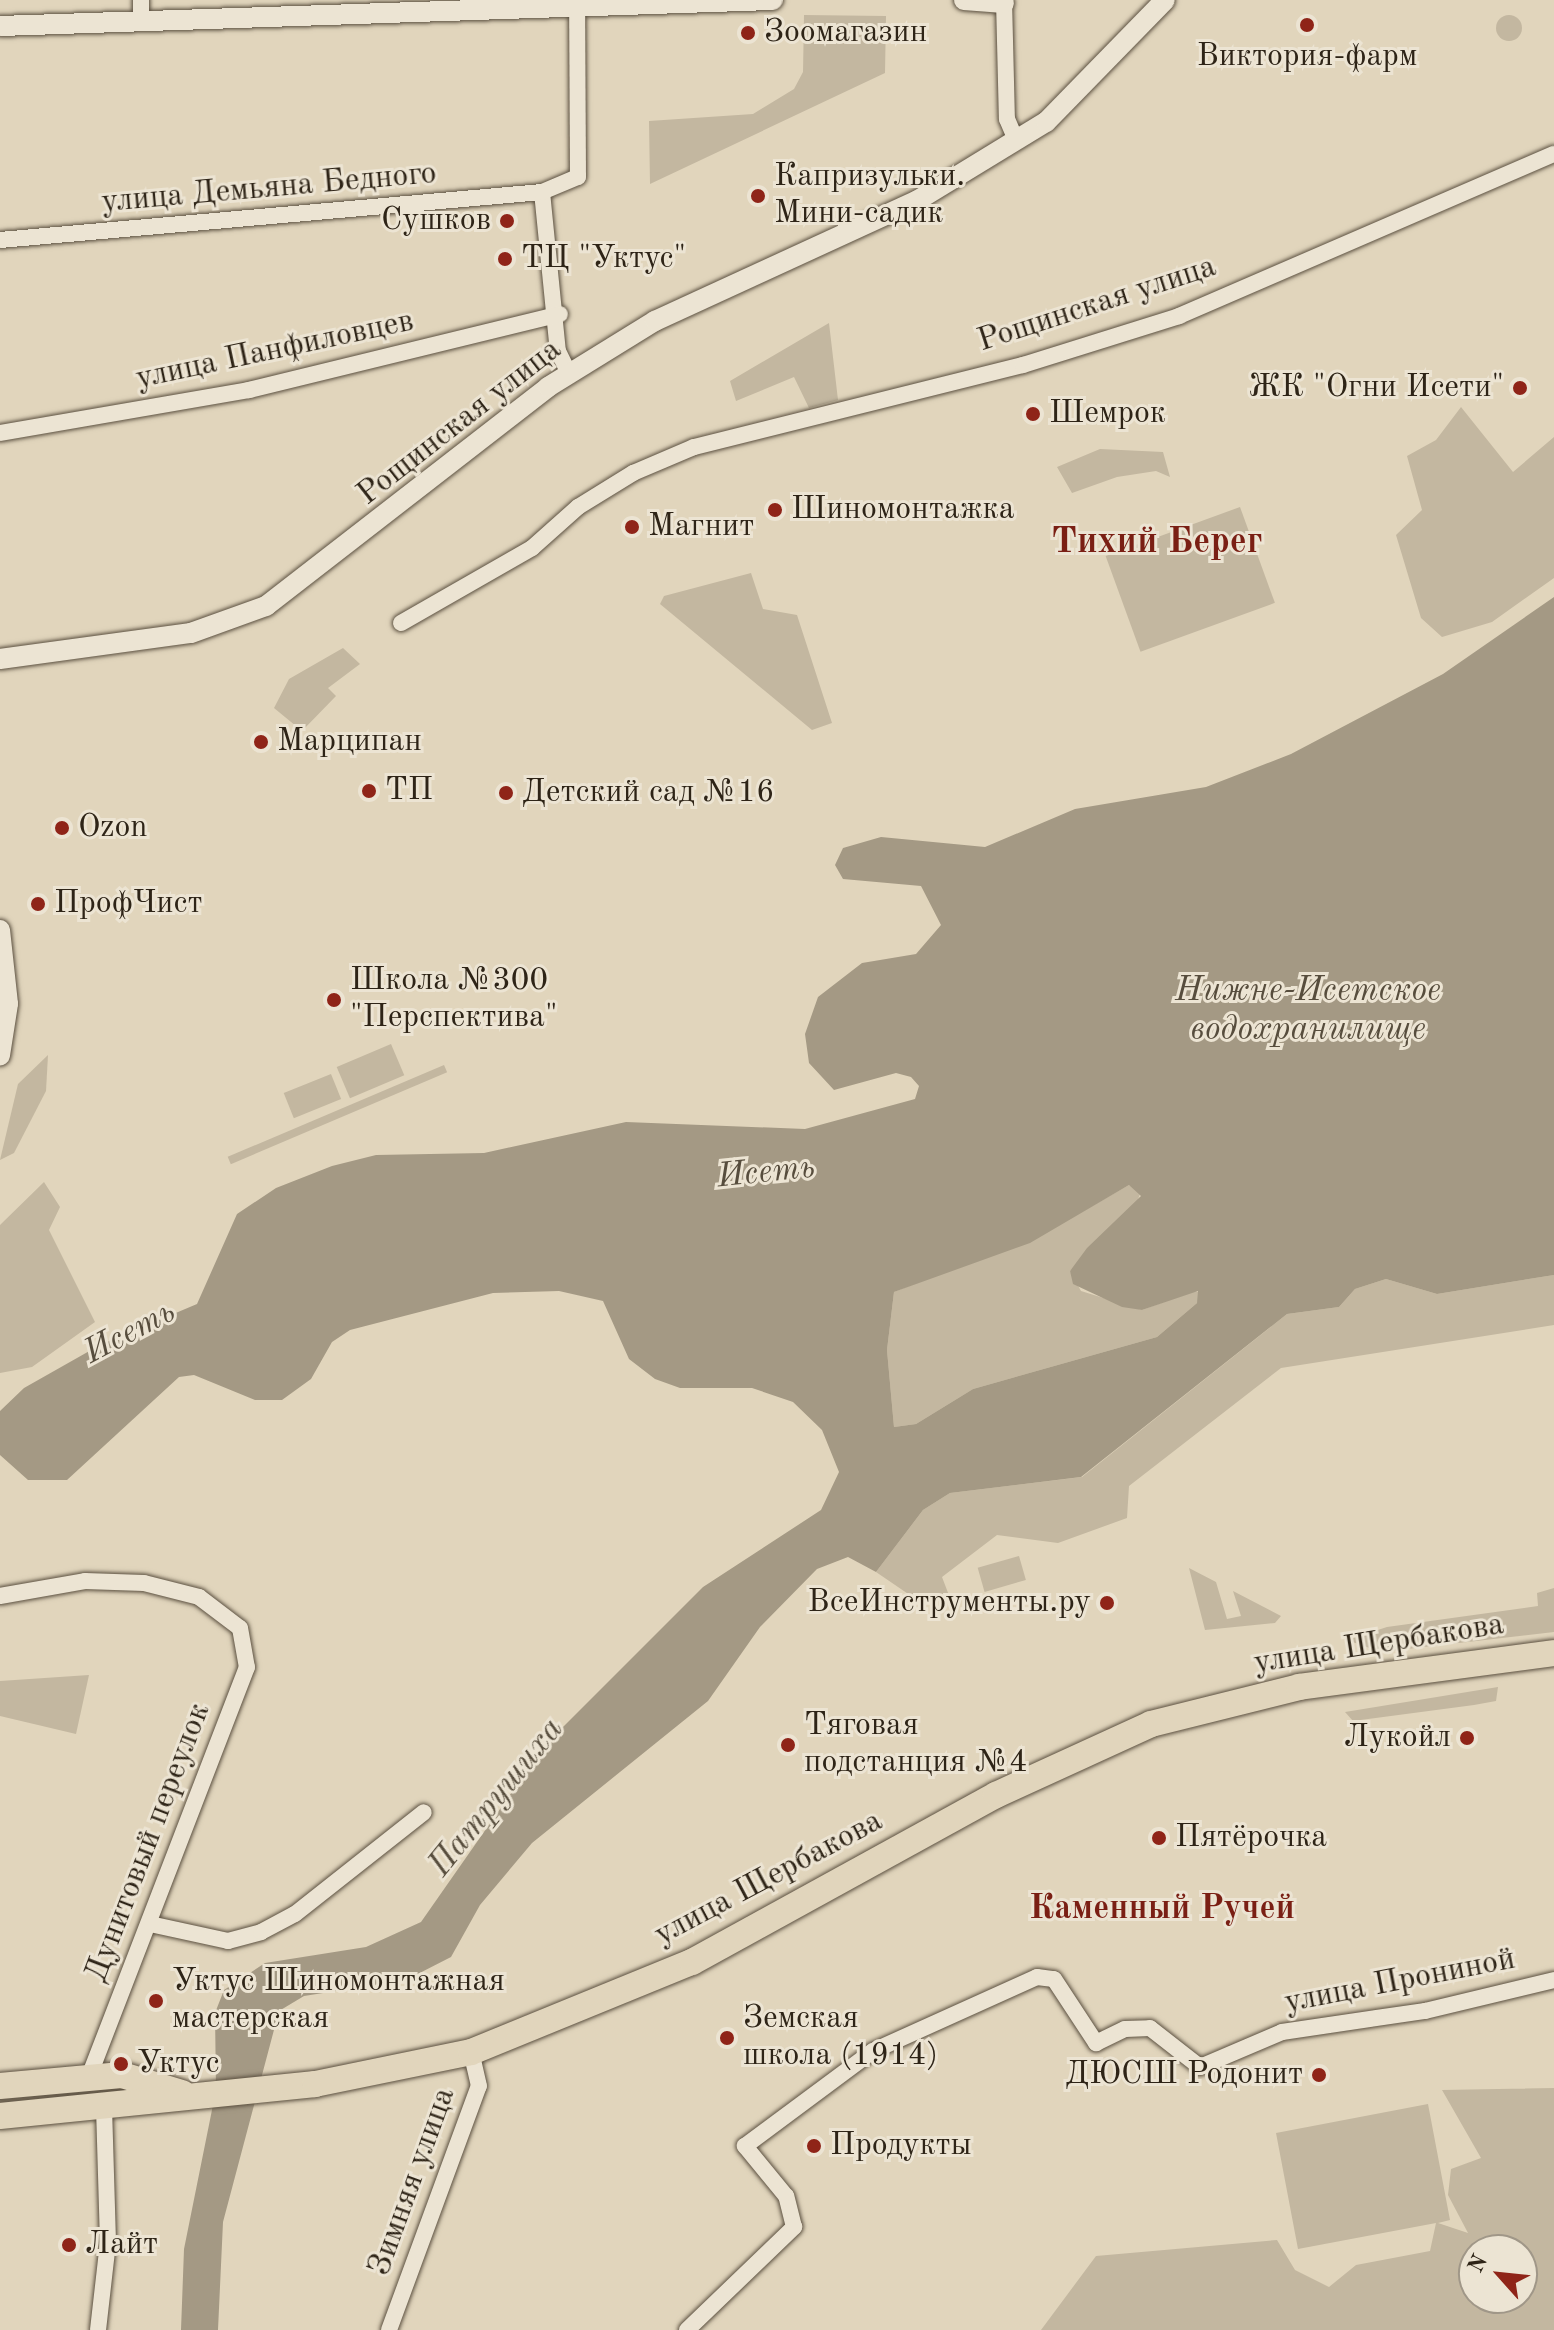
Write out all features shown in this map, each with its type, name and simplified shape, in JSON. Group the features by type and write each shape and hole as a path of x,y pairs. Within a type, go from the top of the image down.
{"main road":[{"name":"улица Щербакова","path":"0,2116 315,2084 471,2052 692,1962 996,1795 1151,1724 1299,1687 1554,1653"},
{"name":"улица Щербакова","path":"0,2086 122,2075 200,2097"}],"street":[{"path":"141,0 141,21"},
{"path":"0,26 141,21 359,7 773,0"},
{"path":"964,0 1004,1 1007,119 1016,140"},
{"name":"Рощинская улица","path":"0,659 191,633 266,606 569,374 655,321 918,200 1046,122 1165,0"},
{"name":"улица Демьяна Бедного","path":"0,240 542,192 578,177 577,3"},
{"name":"Рощинская улица","path":"401,623 532,548 578,507 633,473 694,447 1023,365 1179,316 1554,154"},
{"path":"542,192 560,314 558,351 569,374"},
{"name":"улица Панфиловцев","path":"0,433 249,390 560,314"},
{"path":"0,1055 8,1004 2,939"},
{"name":"Дунитовый переулок","path":"0,1596 85,1581 144,1583 199,1597 240,1628 247,1667 89,2077"},
{"path":"150,1924 228,1941 261,1932 295,1914 424,1812"},
{"name":"улица Прониной","path":"687,2330 794,2227 786,2196 745,2146 873,2051 1037,1977 1054,1979 1096,2043 1125,2029 1150,2028 1200,2067 1282,2032 1425,2011 1554,1980"},
{"name":"Зимняя улица","path":"389,2330 479,2086 471,2052"},
{"path":"98,2330 108,2242 104,2107"}],"shaded area":[{"path":"804,15 886,16 885,73 650,184 649,121 753,114 794,89 803,72"},
{"path":"1509,15 1518,19 1522,28 1518,37 1509,41 1500,37 1496,28 1500,19"},
{"path":"829,323 838,400 809,408 794,377 736,401 730,381"},
{"path":"1461,407 1513,472 1554,437 1554,578 1492,622 1442,637 1421,618 1396,535 1422,510 1407,456 1436,440"},
{"path":"1100,449 1163,452 1170,477 1156,471 1117,477 1072,493 1057,467"},
{"path":"1240,507 1275,603 1141,652 1106,556"},
{"path":"751,573 763,609 797,615 832,723 812,730 660,604 664,596"},
{"path":"343,648 360,664 328,688 336,696 302,731 274,708 289,679"},
{"path":"391,1044 404,1075 350,1098 337,1067"},
{"path":"48,1055 46,1091 14,1153 0,1160 18,1084"},
{"path":"444,1065 447,1072 231,1164 228,1157"},
{"path":"331,1074 341,1099 294,1118 284,1093"},
{"path":"44,1182 60,1207 49,1230 95,1322 32,1367 0,1373 0,1225"},
{"path":"1129,1185 1141,1192 1136,1204 1070,1271 1081,1291 1142,1310 1194,1291 1202,1293 1197,1303 1157,1337 973,1389 916,1424 894,1427 887,1350 894,1292 1050,1230"},
{"path":"1554,1275 1554,1325 1281,1368 1129,1486 1127,1518 1058,1543 997,1535 942,1577 950,1598 920,1602 876,1572 923,1510 950,1493 1082,1477 1287,1314 1339,1307 1355,1289 1386,1279 1437,1294"},
{"path":"1019,1556 1026,1580 985,1592 978,1568"},
{"path":"1189,1568 1216,1582 1227,1619 1241,1616 1233,1591 1281,1616 1275,1623 1205,1630"},
{"path":"1554,1588 1554,1632 1381,1652 1347,1640 1387,1627 1538,1606 1537,1593"},
{"path":"89,1675 76,1734 0,1716 0,1681"},
{"path":"1498,1687 1496,1701 1474,1705 1353,1721 1345,1712"},
{"path":"1554,2088 1554,2330 1041,2330 1096,2256 1277,2240 1295,2270 1329,2287 1356,2265 1430,2251 1436,2223 1298,2249 1276,2133 1428,2104 1450,2220 1438,2223 1468,2233 1448,2195 1451,2169 1481,2158 1442,2090"},
{"path":"56,2091 104,2095 0,2103 0,2096"}],"water":[{"name":"Нижне-Исетское водохранилище","path":"1554,597 1554,1275 1437,1294 1386,1279 1355,1289 1339,1307 1287,1314 1081,1477 950,1493 923,1510 876,1572 848,1557 817,1569 760,1627 708,1701 532,1843 480,1905 451,1957 406,1980 304,1996 279,2011 223,2222 218,2330 181,2330 184,2249 216,2090 215,2013 224,1990 265,1963 366,1947 421,1922 544,1746 703,1587 821,1510 839,1472 822,1430 793,1402 752,1388 680,1388 655,1379 629,1359 603,1301 559,1291 493,1293 350,1330 332,1342 311,1379 282,1400 255,1400 194,1375 179,1377 67,1480 28,1480 0,1455 0,1411 24,1388 100,1345 197,1304 237,1214 276,1188 332,1166 376,1155 484,1153 626,1122 805,1129 915,1099 919,1086 911,1077 896,1073 834,1090 809,1063 805,1034 818,997 862,963 916,954 941,925 921,886 843,879 835,865 843,848 881,837 985,847 1075,809 1206,787 1291,754 1443,674","holes":["1129,1185 1141,1196 1087,1248 1070,1271 1073,1284 1122,1307 1142,1310 1198,1291 1197,1303 1157,1337 973,1389 916,1424 894,1427 887,1350 894,1292 1030,1243"]}],"place":[{"name":"Виктория-фарм","path":"1307,25"},
{"name":"Зоомагазин","path":"748,33"},
{"name":"Капризульки. Мини-садик","path":"758,196"},
{"name":"Сушков","path":"507,221"},
{"name":"ТЦ \"Уктус\"","path":"505,259"},
{"name":"ЖК \"Огни Исети\"","path":"1520,388"},
{"name":"Шемрок","path":"1033,414"},
{"name":"Шиномонтажка","path":"775,510"},
{"name":"Магнит","path":"632,527"},
{"name":"Марципан","path":"261,742"},
{"name":"ТП","path":"369,791"},
{"name":"Детский сад №16","path":"506,793"},
{"name":"Ozon","path":"62,828"},
{"name":"ПрофЧист","path":"38,904"},
{"name":"Школа №300 \"Перспектива\"","path":"334,1000"},
{"name":"ВсеИнструменты.ру","path":"1107,1603"},
{"name":"Лукойл","path":"1467,1738"},
{"name":"Тяговая подстанция №4","path":"788,1745"},
{"name":"Пятёрочка","path":"1159,1838"},
{"name":"Уктус Шиномонтажная мастерская","path":"156,2001"},
{"name":"Земская школа (1914)","path":"727,2038"},
{"name":"Уктус","path":"121,2064"},
{"name":"ДЮСШ Родонит","path":"1319,2075"},
{"name":"Продукты","path":"814,2146"},
{"name":"Лайт","path":"69,2245"}],"district":[{"name":"Тихий Берег","path":"1157,544"},
{"name":"Каменный Ручей","path":"1162,1910"}],"water label":[{"name":"Исеть","path":"766,1173"},
{"name":"Исеть","path":"130,1333"},
{"name":"Патрушиха","path":"497,1798"}]}
